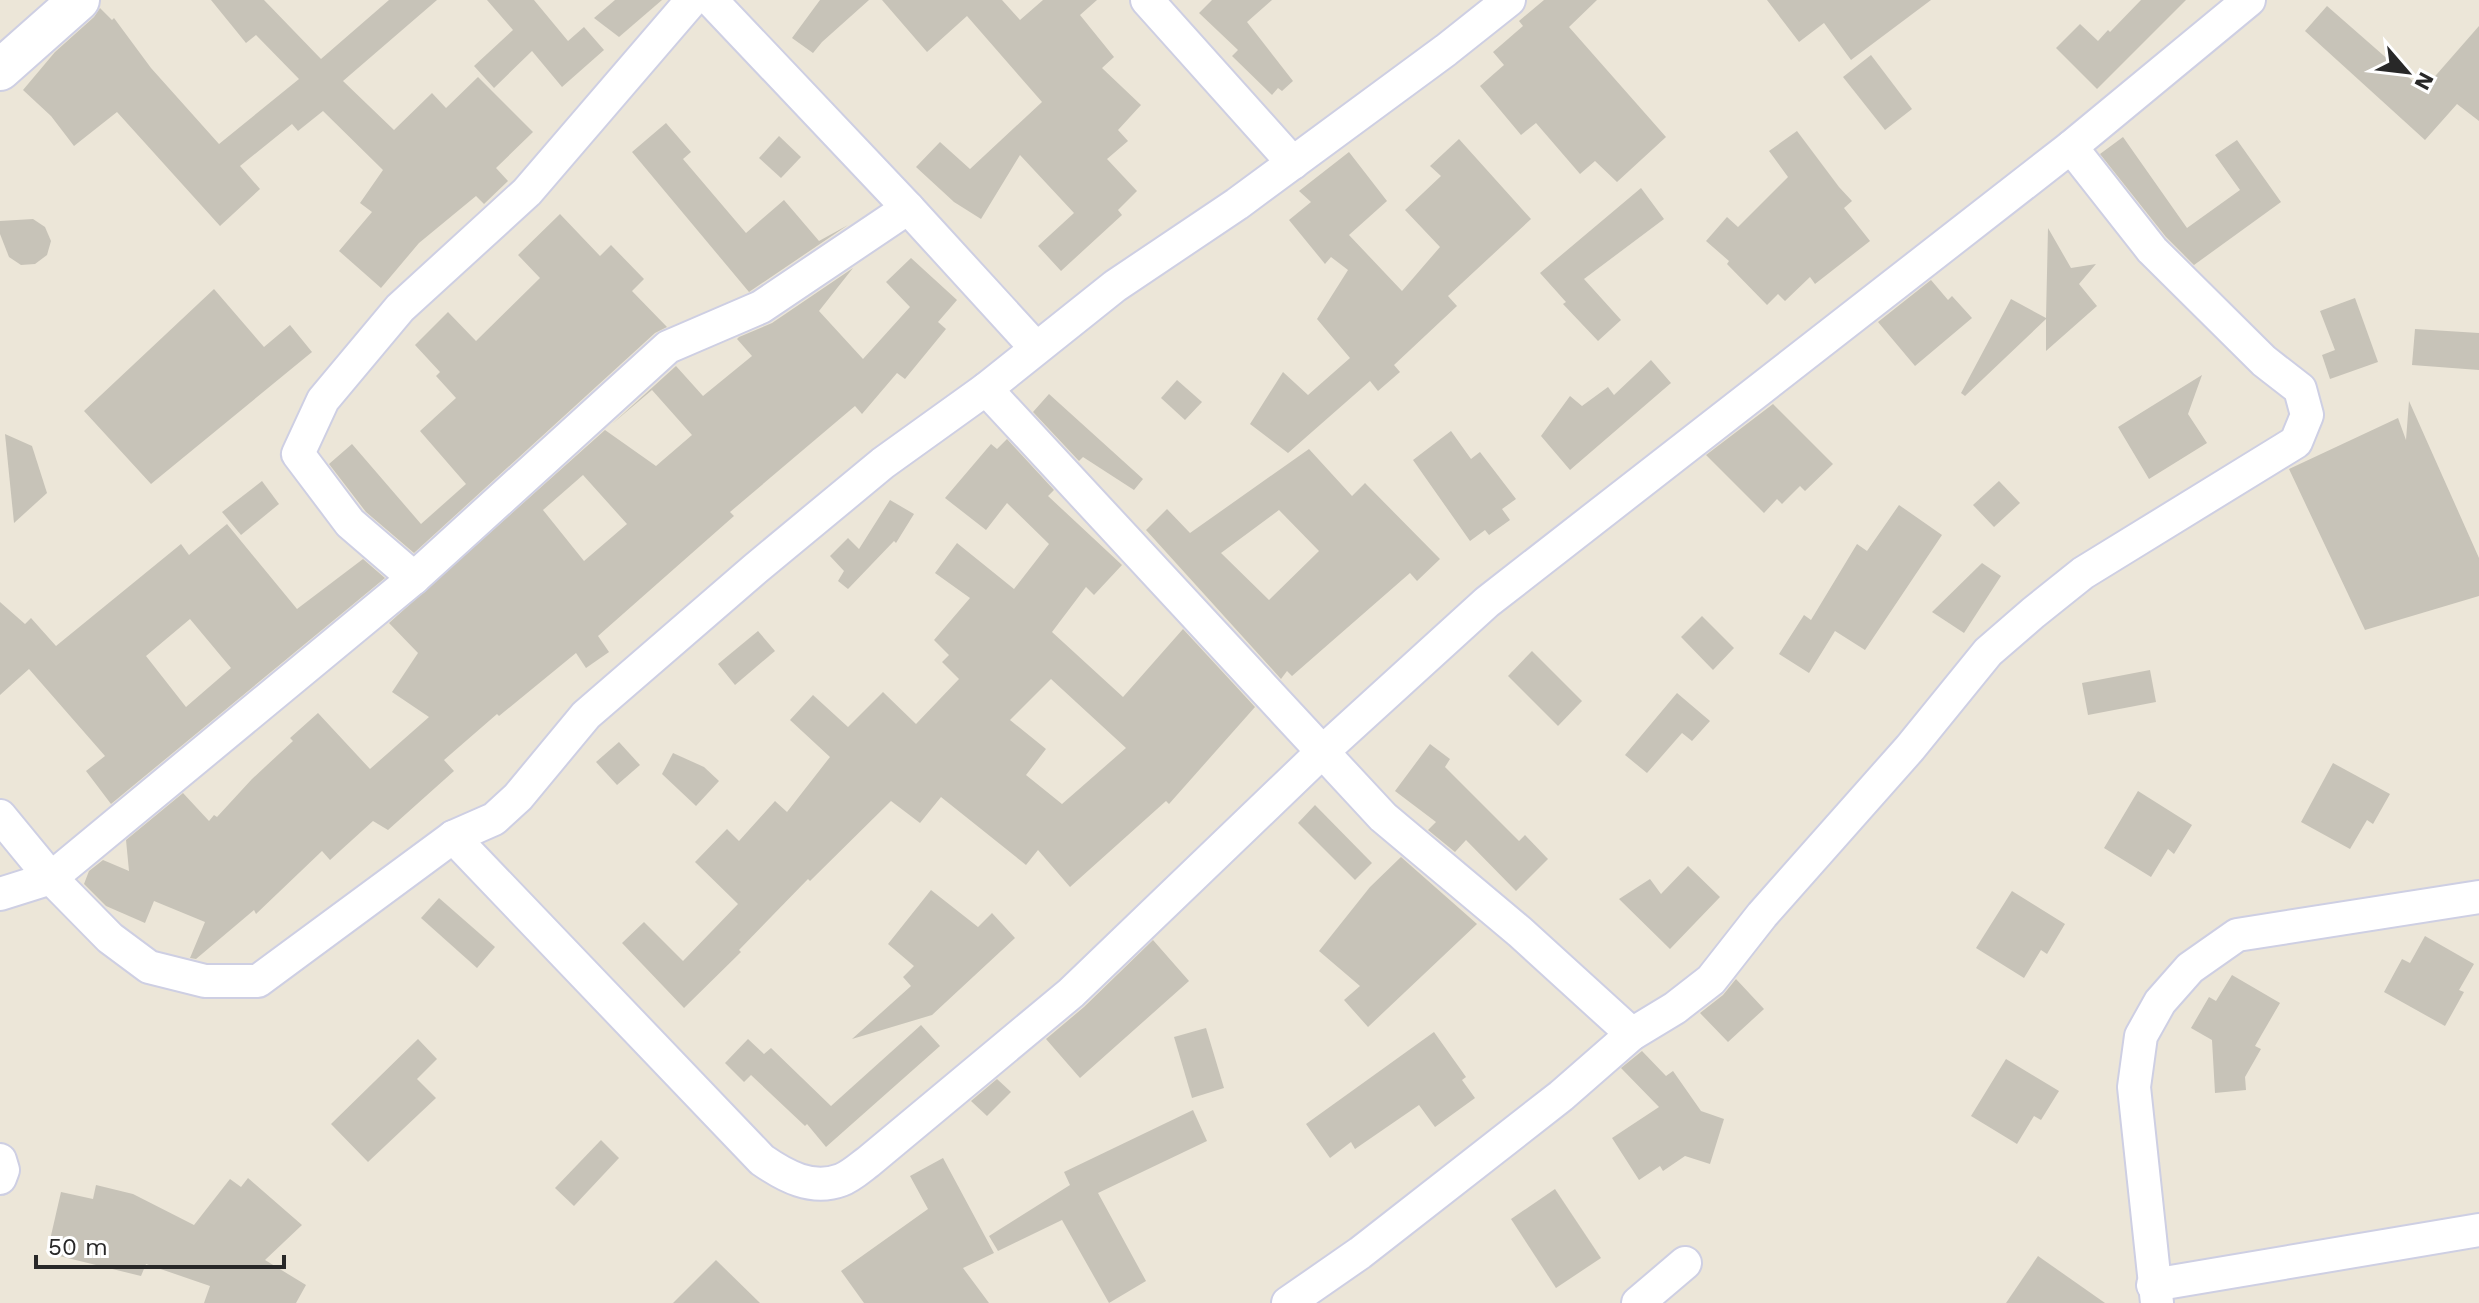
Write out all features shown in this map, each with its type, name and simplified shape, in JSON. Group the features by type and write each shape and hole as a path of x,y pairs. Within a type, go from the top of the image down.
{"street":[{"path":"414,578 350,523 298,454 323,400 400,308 527,192 692,0"},
{"path":"711,0 1036,348"},
{"path":"1147,0 1293,163"},
{"path":"0,816 51,878 110,938 149,967 205,981 258,981 453,837 494,819 518,797 586,715 883,463 986,389 1115,286 1293,163 1509,0"},
{"path":"453,837 762,1160 787,1177 821,1184 842,1180 868,1162 1071,993 1321,753 1487,602 2071,147 2249,0"},
{"path":"0,70 73,2"},
{"path":"1288,1303 1360,1253 1561,1096 1632,1034 1675,1008 1711,980 1762,915 1910,748 1988,652 2083,573 2296,442 2307,415 2300,389 2264,361 2152,250 2071,147"},
{"path":"0,894 51,878 414,578 668,347 761,307 908,208"},
{"path":"986,389 1383,817 1520,932 1632,1034"},
{"path":"2479,897 2237,935 2190,968 2160,1002 2141,1036 2134,1087 2155,1294 2479,1230"},
{"path":"0,1160 3,1170 0,1178"},
{"path":"1638,1303 1685,1263"}],"building":[{"path":"211,0 264,0 321,59 389,0 437,0 343,81 394,130 432,93 446,108 478,77 533,132 496,168 508,181 484,204 476,196 419,243 381,288 339,251 372,212 360,203 383,170 323,111 298,131 292,124 240,166 260,189 220,226 117,112 74,146 51,116 23,90 55,52 100,8 112,20 114,18 151,68 219,144 299,79 256,35 246,43"},
{"path":"487,0 534,0 568,41 584,27 604,50 562,87 532,51 494,88 474,66 513,30"},
{"path":"615,0 662,0 619,37 594,18"},
{"path":"820,0 869,0 813,53 792,38"},
{"path":"882,0 1002,0 1020,20 1043,0 1097,0 1080,15 1114,57 1102,68 1141,105 1118,130 1128,141 1107,159 1137,191 1118,210 1122,215 1061,271 1038,246 1074,213 1020,155 981,219 954,202 916,167 940,142 970,169 1042,102 967,16 927,52"},
{"path":"1212,0 1272,0 1247,22 1293,81 1282,91 1278,88 1272,95 1232,56 1238,50 1199,13"},
{"path":"1544,0 1597,0 1569,27 1666,137 1617,182 1595,161 1580,174 1536,123 1521,135 1480,86 1504,65 1493,52 1523,26 1519,21"},
{"path":"1767,0 1931,0 1851,60 1824,23 1799,42"},
{"path":"2141,0 2186,0 2097,89 2056,48 2080,24 2098,41"},
{"path":"2327,6 2423,90 2479,26 2479,121 2457,104 2425,140 2305,31"},
{"path":"1871,55 1912,109 1885,130 1843,77"},
{"path":"666,123 691,152 683,159 746,233 784,200 819,241 848,225 749,292 632,152"},
{"path":"1797,131 1852,201 1844,208 1870,241 1815,284 1810,277 1785,301 1778,294 1767,305 1727,264 1729,261 1706,241 1727,217 1738,227 1788,177 1769,151"},
{"path":"779,136 801,157 781,178 759,158"},
{"path":"2123,137 2187,228 2240,190 2215,155 2237,140 2281,202 2194,265 2166,237 2100,154"},
{"path":"1459,139 1531,219 1448,296 1457,306 1394,365 1400,372 1378,391 1370,381 1288,453 1250,424 1283,372 1308,395 1350,358 1317,319 1348,270 1331,257 1325,264 1289,220 1311,202 1299,191 1349,152 1387,201 1349,235 1402,291 1440,247 1405,210 1441,176 1430,166"},
{"path":"1641,188 1664,219 1584,279 1621,320 1598,341 1563,304 1566,302 1540,273"},
{"path":"560,214 600,256 611,245 644,279 632,291 667,327 655,333 414,553 366,512 329,464 352,444 421,524 466,484 420,431 456,398 436,376 440,372 415,345 448,312 476,341 540,278 518,255"},
{"path":"33,219 45,227 51,241 47,255 35,264 21,265 9,257 0,234 0,221"},
{"path":"2048,228 2071,268 2096,264 2079,284 2097,306 2046,351 2046,319 1965,396 1961,393 2011,299 2046,318"},
{"path":"911,258 957,300 938,322 946,329 905,379 897,373 862,414 855,406 730,512 734,516 598,636 609,652 586,668 576,653 444,760 454,771 388,830 373,821 330,860 322,851 256,914 254,910 196,959 190,958 205,922 154,901 145,923 106,906 84,884 89,871 103,860 129,871 126,840 183,793 209,821 214,815 217,817 293,741 290,738 318,713 370,769 429,717 392,692 418,653 389,623 605,430 656,466 692,435 652,390 612,424 676,366 703,396 752,356 737,339 739,337 772,323 853,268 819,311 863,359 910,307 886,282","holes":["583,475 627,524 584,561 543,510"]},
{"path":"1931,280 1948,300 1952,296 1972,318 1915,366 1878,322"},
{"path":"214,289 264,347 290,325 312,352 151,484 84,411"},
{"path":"2355,298 2378,362 2330,379 2322,355 2335,350 2320,311"},
{"path":"2415,329 2479,333 2479,370 2412,365"},
{"path":"1651,360 1671,383 1570,470 1541,436 1570,396 1582,406 1608,387 1614,395"},
{"path":"2202,375 2188,414 2207,443 2149,479 2118,427"},
{"path":"1177,380 1202,402 1185,420 1161,398"},
{"path":"1049,394 1143,479 1134,490 1083,457 1079,461 1033,412"},
{"path":"2409,401 2479,558 2479,596 2365,630 2289,469 2398,418 2406,440"},
{"path":"1773,404 1833,464 1805,491 1800,486 1782,504 1777,499 1764,513 1706,455"},
{"path":"1451,431 1471,459 1480,452 1516,499 1502,509 1510,520 1489,535 1485,530 1470,541 1413,460"},
{"path":"5,434 32,446 47,493 14,523"},
{"path":"1007,439 1054,490 1048,496 1122,565 1094,595 1086,587 1052,632 1123,697 1183,629 1255,707 1169,804 1166,801 1070,887 1038,850 1026,865 941,797 920,823 891,801 810,881 808,879 684,1008 622,943 644,922 683,961 738,904 695,862 727,829 739,841 775,801 787,812 830,757 790,720 813,695 848,727 883,692 916,724 959,679 942,662 949,655 934,640 970,598 935,573 957,543 1014,589 1049,544 1007,503 986,530 945,498 991,444 997,449","holes":["1051,679 1126,748 1062,804 1026,775 1046,749 1010,720"]},
{"path":"1309,449 1352,496 1365,483 1440,559 1417,581 1410,573 1292,676 1287,671 1281,679 1146,530 1167,509 1190,533","holes":["1279,510 1319,551 1269,600 1221,553"]},
{"path":"262,481 279,504 241,535 222,512"},
{"path":"1999,481 2020,503 1994,527 1973,505"},
{"path":"890,500 914,514 896,543 894,541 848,589 838,581 844,571 830,556 848,538 859,549"},
{"path":"1899,505 1942,535 1865,650 1835,631 1809,673 1779,654 1804,615 1811,620 1857,544 1867,551"},
{"path":"227,524 297,609 363,559 385,578 111,804 86,771 105,756 29,669 0,695 0,602 25,624 31,618 56,646 181,544 189,555","holes":["190,619 231,668 186,707 146,656"]},
{"path":"1982,563 2001,576 1964,633 1932,612"},
{"path":"1702,616 1734,648 1713,670 1681,637"},
{"path":"758,631 775,651 735,685 718,664"},
{"path":"1532,651 1582,701 1558,726 1508,676"},
{"path":"2150,670 2156,702 2088,715 2082,683"},
{"path":"1677,693 1710,721 1692,741 1682,733 1647,773 1625,755"},
{"path":"619,742 640,765 617,785 596,762"},
{"path":"1430,744 1450,759 1445,767 1519,841 1525,835 1548,859 1516,891 1466,840 1455,852 1428,830 1436,822 1395,791"},
{"path":"673,753 704,767 719,781 696,806 662,774"},
{"path":"2333,763 2390,794 2373,824 2367,820 2350,849 2301,822"},
{"path":"2138,791 2192,825 2174,854 2168,849 2151,877 2104,848"},
{"path":"1315,805 1372,863 1355,880 1298,823"},
{"path":"1401,857 1477,924 1368,1027 1344,1000 1360,986 1319,951 1370,887"},
{"path":"1688,866 1720,897 1670,949 1619,899 1650,879 1661,894"},
{"path":"931,890 978,927 992,913 1015,938 932,1015 852,1039 911,986 903,977 914,966 888,944"},
{"path":"2012,891 2065,924 2047,954 2041,950 2024,978 1976,948"},
{"path":"439,898 495,947 477,968 421,918"},
{"path":"2425,936 2474,964 2459,990 2464,992 2445,1026 2384,992 2402,959 2410,963"},
{"path":"1153,940 1189,981 1080,1078 1046,1039"},
{"path":"2232,975 2280,1003 2255,1046 2261,1049 2245,1077 2246,1090 2215,1093 2212,1040 2191,1028 2209,997 2216,1001"},
{"path":"1736,979 1764,1009 1728,1042 1700,1013 1723,995"},
{"path":"921,1025 940,1046 826,1147 807,1124 805,1126 751,1075 744,1082 725,1063 748,1039 764,1054 771,1048 831,1106"},
{"path":"1206,1028 1224,1088 1192,1098 1174,1037"},
{"path":"1434,1032 1466,1077 1462,1080 1475,1098 1435,1127 1419,1105 1355,1149 1351,1142 1330,1158 1306,1124"},
{"path":"418,1039 437,1059 417,1079 436,1098 368,1162 331,1124"},
{"path":"1642,1051 1666,1076 1673,1071 1701,1111 1724,1119 1710,1164 1685,1156 1663,1171 1660,1166 1639,1180 1612,1138 1659,1107 1621,1068"},
{"path":"2006,1059 2059,1091 2041,1120 2034,1116 2017,1144 1971,1116"},
{"path":"997,1079 1011,1092 987,1116 971,1101"},
{"path":"1193,1110 1207,1141 1098,1193 1146,1281 1109,1303 1062,1220 998,1251 989,1236 1070,1185 1064,1172"},
{"path":"601,1140 619,1158 574,1206 555,1188"},
{"path":"943,1158 994,1253 963,1268 989,1303 864,1303 841,1271 928,1209 910,1176"},
{"path":"248,1178 302,1225 265,1260 306,1285 296,1303 204,1303 210,1286 146,1264 141,1276 47,1253 61,1192 93,1199 96,1185 133,1194 194,1225 230,1179 241,1187"},
{"path":"1555,1189 1601,1258 1556,1288 1511,1219"},
{"path":"2038,1256 2105,1303 2006,1303"},
{"path":"716,1260 760,1303 673,1303"}]}
